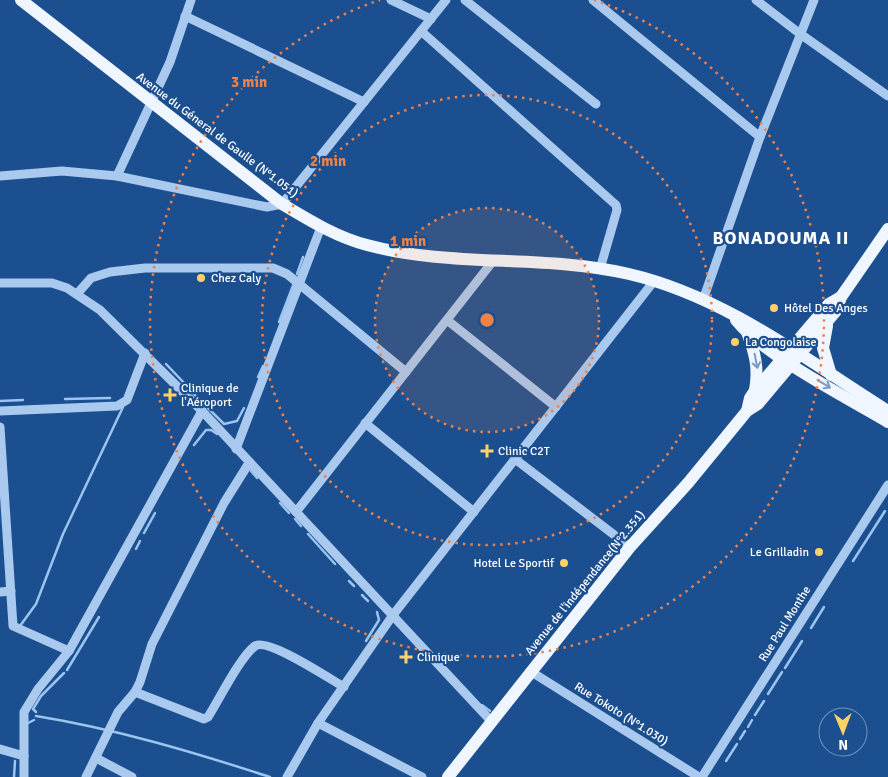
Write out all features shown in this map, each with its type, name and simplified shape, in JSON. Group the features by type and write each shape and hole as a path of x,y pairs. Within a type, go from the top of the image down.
{"main road":[{"name":"Avenue du Géneral de Gaulle (N°1.051)","path":"22,0 282,204 320,227 367,245 390,250 600,269 654,281 703,300 735,318 749,322 792,357 888,422"},
{"name":"Avenue de l'indépendance(N°2.351)","path":"747,411 750,398 754,392 792,357 836,311 841,297 888,229"},
{"name":"Avenue de l'indépendance(N°2.351)","path":"448,777 630,547 688,483 747,411 758,404 829,304 841,297"},
{"name":"Avenue du Géneral de Gaulle (N°1.051)","path":"735,318 747,332 792,357 831,375 888,411"},
{"path":"829,320 823,348 831,375"},
{"path":"747,332 758,365 754,392"}],"street":[{"path":"117,176 170,62 191,0"},
{"path":"391,0 431,19"},
{"path":"0,176 73,171 117,176 267,207 282,204 446,0"},
{"path":"465,0 596,104"},
{"path":"593,0 760,137"},
{"path":"756,0 799,34 888,96"},
{"path":"703,300 760,137 814,0"},
{"path":"185,16 364,102"},
{"path":"421,31 616,205 617,210 600,269"},
{"path":"236,449 320,227"},
{"path":"296,512 493,260"},
{"path":"77,294 83,284 101,274 138,269 267,267 287,274 406,372"},
{"path":"287,777 318,723 393,615 654,281"},
{"path":"0,283 52,282 77,294 100,310 145,352 202,411 491,721"},
{"path":"447,320 556,407"},
{"path":"0,411 117,406 127,400 145,352"},
{"path":"24,777 24,712 38,689 69,651 202,411"},
{"path":"366,423 474,512"},
{"path":"0,427 2,485 13,626 69,651"},
{"path":"515,459 630,547"},
{"path":"86,777 118,712 135,692 144,672 152,644 224,503 249,463"},
{"name":"Rue Paul Monthe","path":"701,777 888,485"},
{"path":"0,592 11,591"},
{"path":"135,692 204,719 208,716 246,657 255,646 260,644 277,649 344,686"},
{"name":"Rue Tokoto (N°1.030)","path":"530,672 701,777"},
{"path":"318,723 422,777"},
{"path":"0,749 24,756"},
{"path":"96,758 132,777"}],"waterway":[{"path":"297,274 303,257"},
{"path":"279,322 294,283"},
{"path":"166,364 187,386"},
{"path":"258,377 263,366"},
{"path":"191,391 224,424 237,421 244,408"},
{"path":"65,399 110,398"},
{"path":"0,401 23,400"},
{"path":"20,626 36,604 63,534 123,407"},
{"path":"194,445 206,430 211,430 217,434"},
{"path":"251,471 257,478"},
{"path":"280,503 289,513"},
{"path":"853,561 885,511"},
{"path":"144,533 155,513"},
{"path":"295,519 301,526"},
{"path":"308,534 335,564"},
{"path":"136,549 140,541"},
{"path":"349,581 354,586"},
{"path":"362,595 368,601"},
{"path":"811,628 824,607"},
{"path":"366,641 379,620 377,612"},
{"path":"67,670 99,617"},
{"path":"785,668 802,641"},
{"path":"768,694 782,672"},
{"path":"36,712 33,709 41,696 64,673"},
{"path":"755,715 764,701"},
{"path":"482,705 490,711"},
{"path":"36,716 66,721 154,742 270,777"},
{"path":"28,723 34,720"},
{"path":"748,727 752,720"},
{"path":"740,739 745,731"},
{"path":"726,761 737,744"},
{"path":"14,777 15,761"}],"place":[{"name":"Chez Caly","path":"201,278"},
{"name":"Hôtel Des Anges","path":"774,308"},
{"name":"La Congolaise","path":"735,342"},
{"name":"Clinique de l'Aéroport","path":"170,395"},
{"name":"Clinic C2T","path":"487,451"},
{"name":"Le Grilladin","path":"819,552"},
{"name":"Hotel Le Sportif","path":"564,563"},
{"name":"Clinique","path":"406,657"}],"district":[{"name":"BONADOUMA II","path":"781,238"}]}
